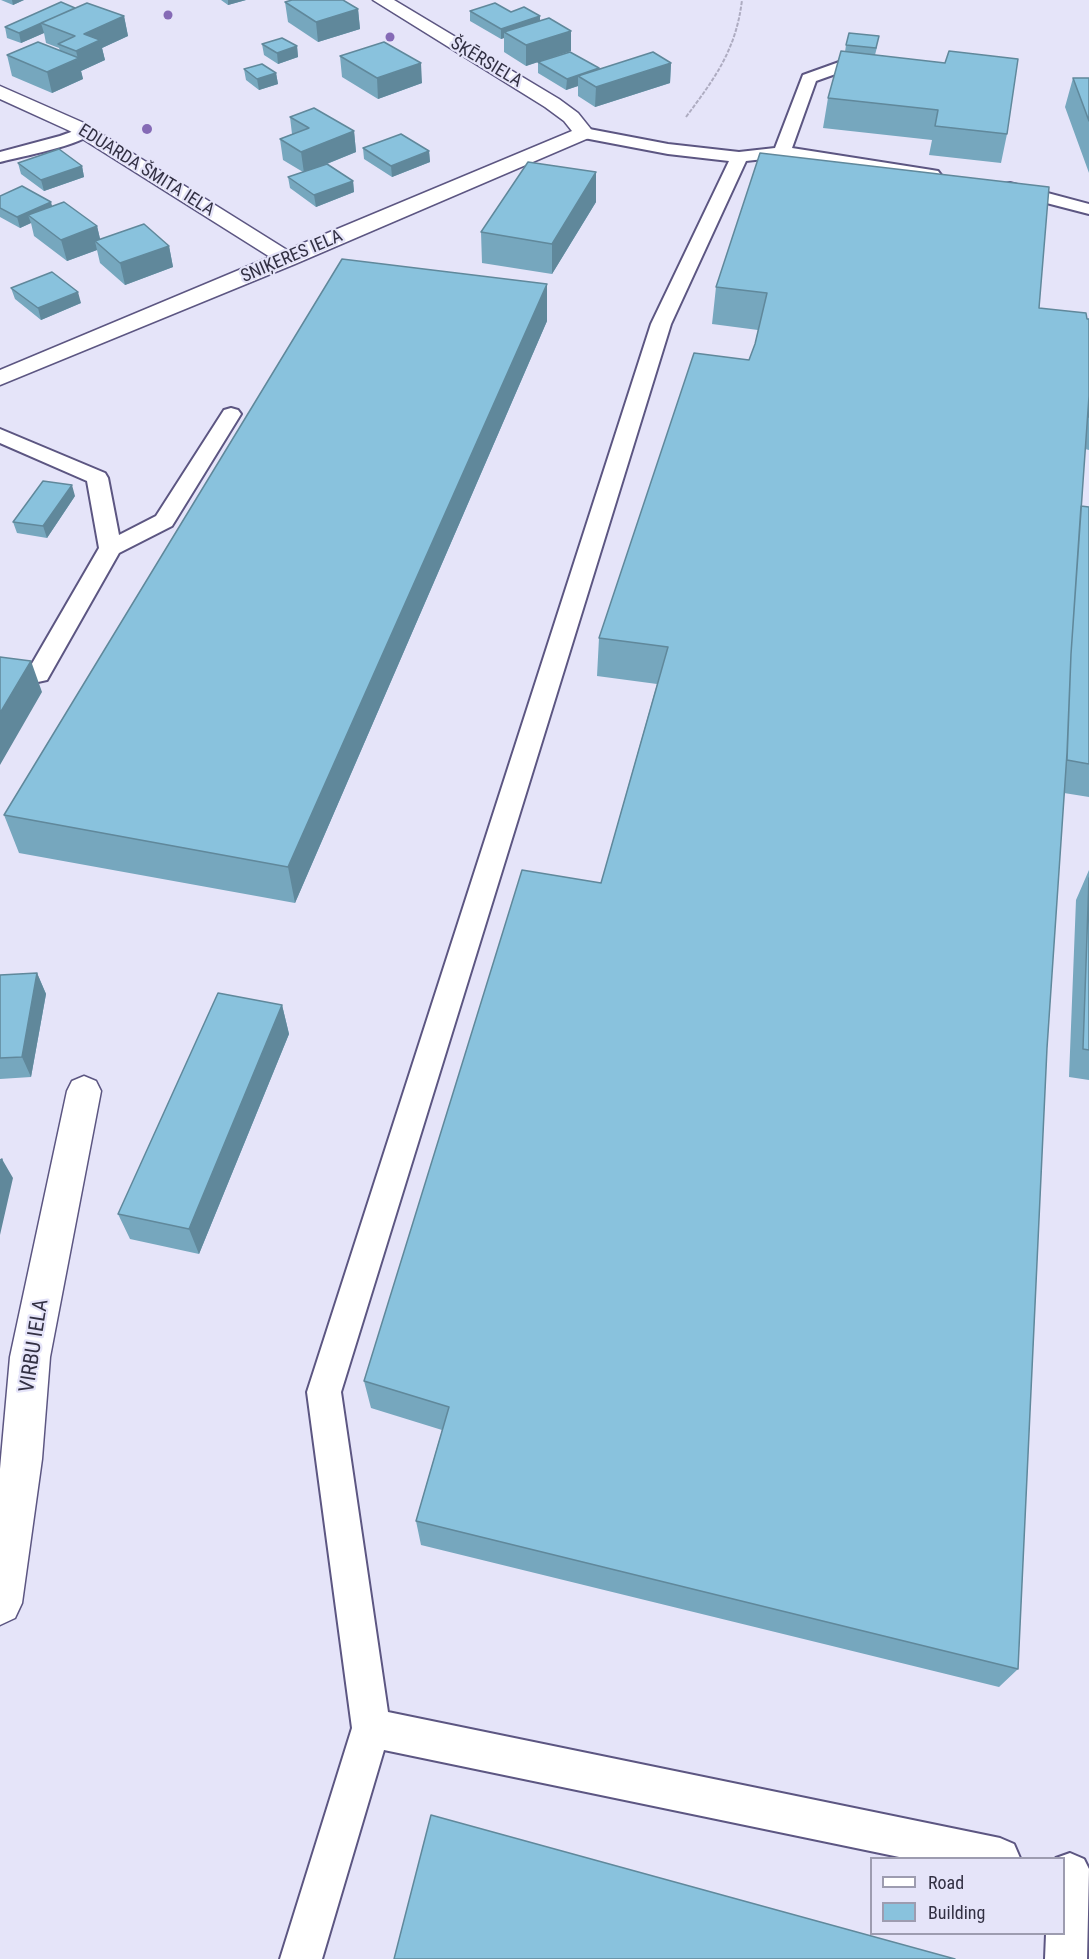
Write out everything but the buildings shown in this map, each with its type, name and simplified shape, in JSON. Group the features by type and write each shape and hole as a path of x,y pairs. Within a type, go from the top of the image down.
{"street":[{"name":"ŠĶĒRSIELA","path":"382,0 552,103 571,117 584,134"},
{"name":"EDUARDA ŠMITA IELA","path":"0,92 85,132 287,259"},
{"name":"SNIĶERES IELA","path":"0,378 584,134"},
{"name":"VIRBU IELA","path":"0,1603 22,1460 30,1357 84,1092"}],"lane":[{"path":"782,152 809,78 842,66 886,68"},
{"path":"0,157 66,140 85,132"},
{"path":"584,134 660,148 739,157 782,152 954,178"},
{"path":"302,1959 371,1728 324,1392 661,324 739,157"},
{"path":"989,183 1089,209"},
{"path":"38,674 110,548 164,521 231,414"},
{"path":"0,435 97,478 110,548"},
{"path":"371,1728 995,1857"},
{"path":"1066,1959 1074,1875"}],"path":[{"path":"660,148 682,123 732,52 741,22 742,0"}]}
